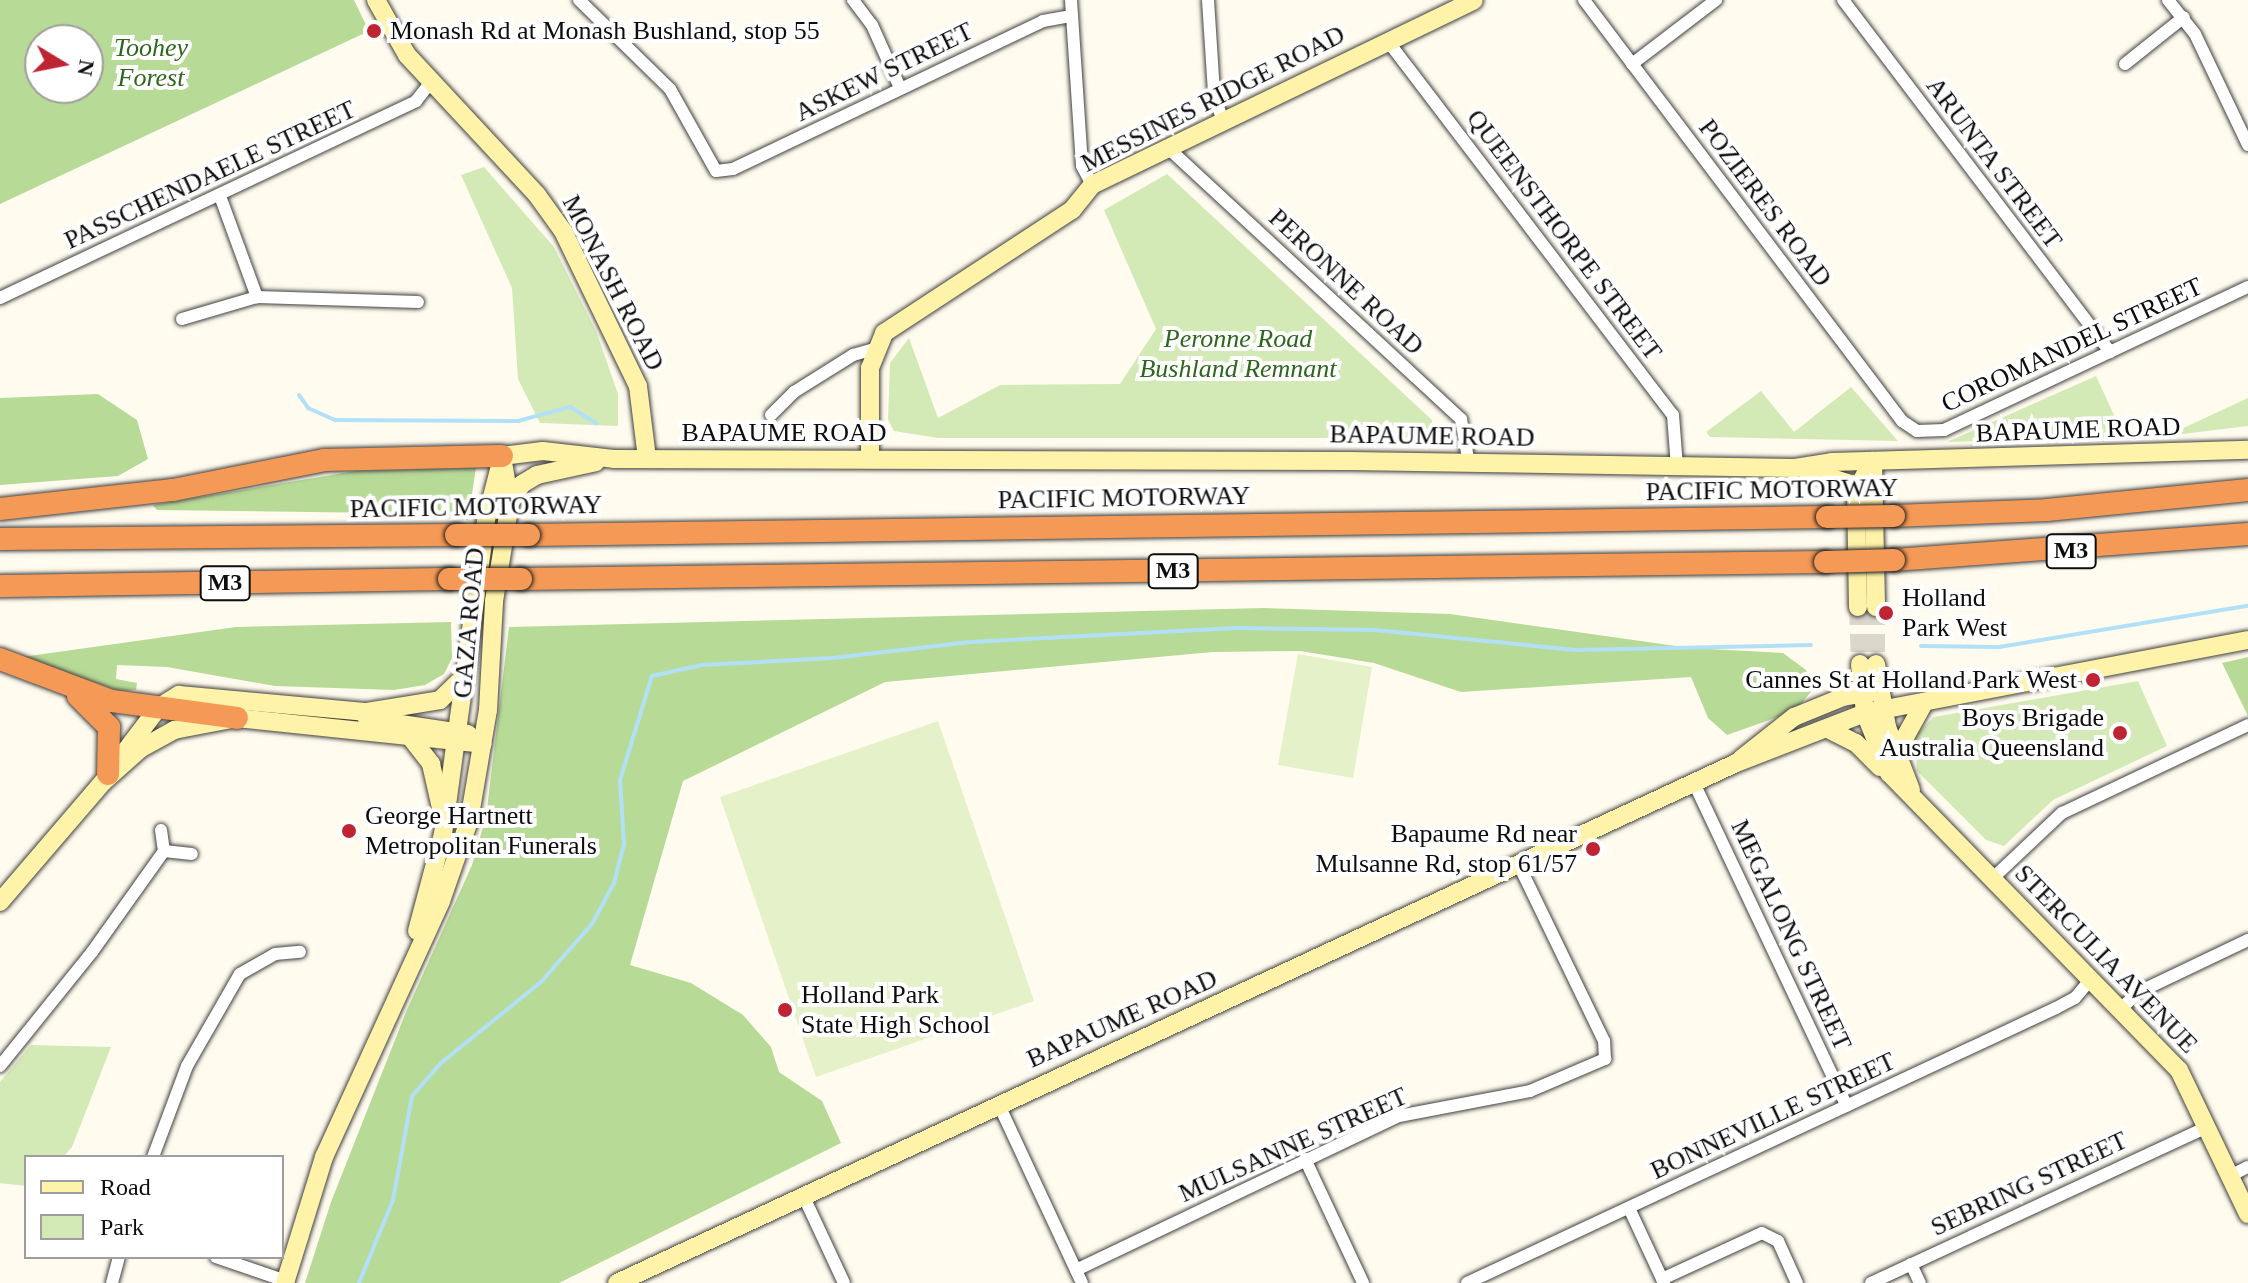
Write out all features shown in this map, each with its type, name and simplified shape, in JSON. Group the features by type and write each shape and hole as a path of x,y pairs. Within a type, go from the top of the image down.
{"highway":[{"path":"0,509 173,490 324,460 502,456"},
{"name":"PACIFIC MOTORWAY","path":"0,539 529,535 1894,516 2047,510 2248,490"},
{"name":"M3","path":"0,586 1825,562 1894,560 2248,534"},
{"path":"0,659 64,686 158,708 237,718"},
{"path":"64,686 106,721 112,743 106,778"}],"street":[{"name":"MONASH ROAD","path":"376,0 407,55 537,195 563,231 638,386 647,458"},
{"name":"ASKEW STREET","path":"579,0 670,89 716,171 733,169 1043,21 1072,16"},
{"path":"853,0 872,25 900,88"},
{"path":"1071,0 1082,166 1092,185"},
{"path":"1208,0 1214,93 1222,120"},
{"name":"MESSINES RIDGE ROAD","path":"771,415 794,392 853,355 874,349 894,326 1072,210 1092,185 1166,146 1474,0"},
{"name":"POZIERES ROAD","path":"1584,0 1914,430"},
{"path":"1632,64 1716,0"},
{"name":"ARUNTA STREET","path":"1843,0 2110,352"},
{"path":"2168,0 2184,17 2248,145"},
{"path":"2125,64 2184,17"},
{"name":"QUEENSTHORPE STREET","path":"1387,40 1673,415 1677,467"},
{"name":"PASSCHENDAELE STREET","path":"0,298 416,101 431,82"},
{"name":"PERONNE ROAD","path":"1166,146 1461,419 1469,464"},
{"path":"220,196 257,297"},
{"name":"COROMANDEL STREET","path":"1914,430 1944,430 2248,287"},
{"path":"182,319 257,297 418,302"},
{"path":"870,459 874,349"},
{"name":"BAPAUME ROAD","path":"502,456 543,451 614,459 1795,468 1872,461 2248,450"},
{"name":"GAZA ROAD","path":"286,1282 324,1157 459,856 484,742 494,601 510,503 502,456"},
{"name":"GAZA ROAD","path":"398,991 443,834 486,520 502,456"},
{"name":"BAPAUME ROAD","path":"510,503 522,484 537,475 614,459"},
{"path":"1872,461 1867,607 1857,486 1872,461"},
{"path":"1795,468 1857,486"},
{"path":"1872,702 1924,703 2248,640"},
{"name":"STERCULIA AVENUE","path":"1868,664 1872,702 1891,777 2179,1070 2248,1214"},
{"path":"329,711 377,711 440,700 456,689 467,667"},
{"path":"0,902 106,778 158,708 190,694 329,711 484,742"},
{"name":"BAPAUME ROAD","path":"617,1283 998,1103 1736,763 1828,729 1872,702"},
{"name":"BAPAUME ROAD","path":"1736,763 1794,717 1872,702"},
{"name":"STERCULIA AVENUE","path":"1872,702 1918,803"},
{"path":"1895,755 1924,703"},
{"path":"106,778 166,734 237,718 411,738 457,738"},
{"path":"1993,878 2062,813 2248,725"},
{"path":"1828,729 1856,743 1891,777"},
{"path":"411,738 425,753 436,778 443,834"},
{"name":"MEGALONG STREET","path":"1694,783 1847,1106"},
{"path":"0,1066 92,952 164,851 161,830"},
{"path":"164,851 192,854"},
{"name":"MULSANNE STREET","path":"1076,1270 1405,1114 1530,1091 1605,1059 1604,1041 1519,865"},
{"path":"2120,1009 2141,991 2248,940"},
{"path":"154,1155 187,1066 240,974 275,954 300,952"},
{"name":"BONNEVILLE STREET","path":"1467,1283 2072,1000 2090,980"},
{"path":"998,1103 1082,1283"},
{"name":"SEBRING STREET","path":"1871,1283 2207,1127"},
{"path":"1305,1159 1363,1283"},
{"path":"2230,1176 2248,1167"},
{"path":"803,1195 844,1283"},
{"path":"1629,1208 1663,1281 1762,1233 1778,1241 1797,1283"},
{"path":"112,1283 118,1259"},
{"path":"222,1259 286,1282"},
{"path":"1911,1264 1920,1283"}],"green space":[{"name":"Toohey Forest","path":"0,0 354,0 369,31 0,204"},
{"path":"484,167 554,247 596,331 618,394 618,426 540,423 518,379 512,288 461,175"},
{"name":"Peronne Road Bushland Remnant","path":"1167,174 1432,420 1432,438 938,438 894,431 888,420 890,363 909,338 938,418 1000,385 1120,384 1156,329 1104,210"},
{"path":"2096,376 2124,437 1947,442"},
{"path":"1851,387 1898,441 1710,437 1706,432 1761,391 1794,432"},
{"path":"98,394 137,420 148,459 118,476 0,485 0,398"},
{"path":"2248,398 2248,426 2166,436"},
{"path":"476,468 468,520 386,513 157,510 153,505 355,471"},
{"path":"1263,608 1450,614 1690,648 1783,653 1806,670 1814,688 1795,711 1727,735 1708,718 1691,677 1461,692 1374,663 1300,651 1213,652 885,682 683,781 630,965 691,983 743,1015 771,1047 779,1072 822,1101 841,1143 559,1283 305,1283 331,1202 406,1012 472,865 486,817 509,627"},
{"path":"451,622 452,658 444,674 425,685 394,690 275,686 167,667 117,665 116,679 137,683 136,690 119,691 22,657 236,627"},
{"path":"1298,654 1372,667 1353,778 1278,765"},
{"path":"2248,657 2248,716 2222,663"},
{"path":"2138,681 2167,746 2053,800 2004,846 1986,840 1917,771 1915,735 1934,717"},
{"path":"938,721 1034,1001 816,1077 720,797"},
{"path":"31,1045 111,1047 72,1147 65,1155 24,1155 24,1186 0,1183 0,1082"}],"waterway":[{"path":"299,395 308,408 335,420 518,421 570,407 596,423"},
{"path":"1921,646 1999,647 2248,606"},
{"path":"359,1283 393,1200 412,1096 441,1063 541,982 592,924 614,883 624,844 620,780 652,676 702,665 833,658 970,642 1237,628 1375,630 1575,650 1811,645"}],"tunnel":[{"path":"1858,607 1860,664"},
{"path":"1876,607 1876,664"}],"place":[{"name":"Monash Rd at Monash Bushland, stop 55","path":"374,31"},
{"name":"Holland Park West","path":"1886,613"},
{"name":"Cannes St at Holland Park West","path":"2093,680"},
{"name":"Boys Brigade Australia Queensland","path":"2120,733"},
{"name":"George Hartnett Metropolitan Funerals","path":"349,831"},
{"name":"Bapaume Rd near Mulsanne Rd, stop 61/57","path":"1593,849"},
{"name":"Holland Park State High School","path":"785,1010"}]}
